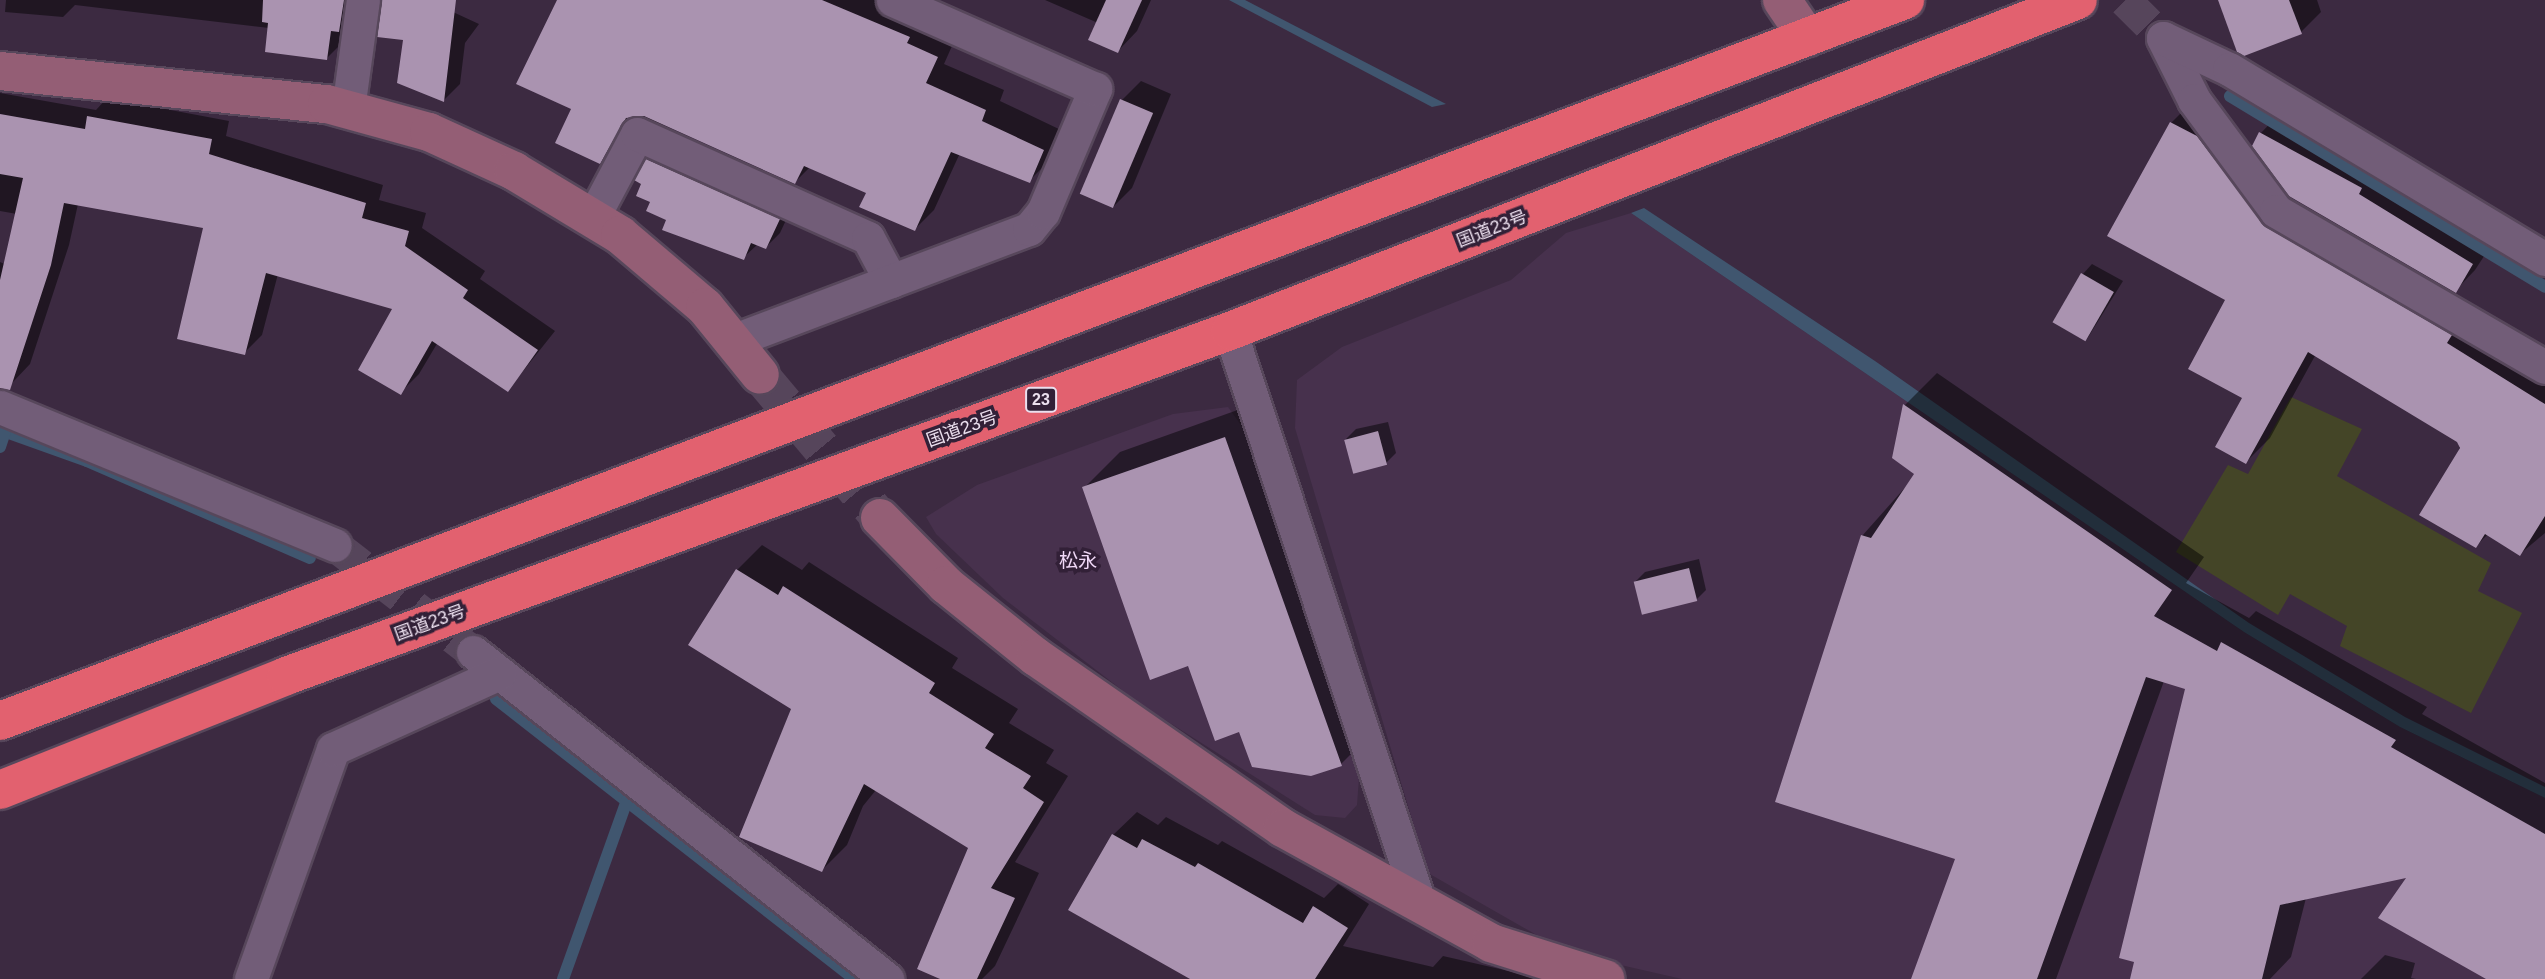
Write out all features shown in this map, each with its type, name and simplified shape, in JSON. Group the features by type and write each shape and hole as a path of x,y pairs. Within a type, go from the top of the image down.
{"highway":[{"path":"0,721 1905,0"},
{"name":"国道23号","path":"0,790 286,676 1230,331 2078,0"}],"street":[{"path":"348,109 363,0"},
{"path":"732,341 1029,229 1042,212 1095,89 893,0"},
{"path":"1782,0 1807,37"},
{"path":"2545,259 2229,69 2163,38 2194,100 2276,211 2545,367"},
{"path":"0,71 62,74 348,109 429,132 514,171 620,235 705,307 760,375"},
{"path":"592,219 637,134 868,238 891,281"},
{"path":"1230,331 1420,905"},
{"path":"0,407 335,545"},
{"path":"880,518 946,585 1036,657 1283,828 1491,943 1605,979"},
{"path":"473,652 887,979"},
{"path":"251,979 333,749 500,673"}],"shaded area":[{"path":"1631,213 2244,632 2400,727 2545,798 2545,979 1682,979 1568,953 1428,873 1295,428 1297,380 1342,347 1511,280 1566,233"},
{"path":"1228,407 1251,439 1359,778 1357,805 1345,818 1315,815 1140,704 1003,598 936,534 926,517 977,485 1173,414"}],"green space":[{"path":"2291,397 2362,429 2337,476 2491,563 2478,591 2522,613 2471,713 2340,646 2347,626 2290,594 2278,615 2176,552 2228,465 2248,474"}],"water":[{"path":"1229,0 1245,0 1446,104 1432,107"},
{"path":"1644,208 1875,361 2249,623 2405,717 2545,787 2545,798 2400,727 2244,632 1631,213"}],"building":[{"path":"263,0 344,0 339,32 331,31 327,60 265,52 268,23 262,22"},
{"path":"382,0 456,0 444,102 397,83 403,40 377,37"},
{"path":"557,0 822,0 910,37 907,43 938,57 926,83 986,110 982,121 1044,150 1030,183 951,152 915,231 859,207 866,193 804,166 795,184 644,116 626,118 600,164 555,143 571,109 516,84"},
{"path":"1106,0 1142,0 1118,53 1088,40"},
{"path":"2218,0 2289,0 2302,34 2244,56 2237,52"},
{"path":"1120,99 1153,113 1113,208 1080,194"},
{"path":"0,114 85,129 87,116 212,139 209,154 366,203 362,218 409,231 405,246 468,290 463,298 538,350 508,392 432,341 401,395 358,370 392,309 266,273 245,355 177,339 203,228 64,203 51,265 10,390 0,388 0,280 23,178 0,174"},
{"path":"2170,122 2197,136 2266,227 2452,335 2447,343 2545,404 2545,516 2520,556 2485,534 2476,548 2419,515 2460,448 2457,442 2308,352 2246,464 2215,447 2242,398 2188,369 2225,300 2107,236"},
{"path":"2259,132 2362,188 2359,194 2473,264 2456,293 2289,196 2252,146"},
{"path":"646,159 780,219 766,249 751,243 744,260 662,230 666,220 646,211 650,202 636,196 641,184 634,180"},
{"path":"2081,273 2114,292 2085,341 2052,322"},
{"path":"1903,404 2172,590 2154,616 2217,651 2221,642 2396,740 2391,747 2545,834 2545,979 2486,979 2378,918 2406,878 2280,905 2262,979 2130,979 2134,962 2119,958 2185,689 2146,677 2037,979 1911,979 1955,859 1775,802 1861,535 1871,538 1914,474 1892,458"},
{"path":"1378,431 1387,465 1353,474 1344,440"},
{"path":"1225,437 1342,766 1311,776 1252,767 1239,732 1215,741 1188,666 1150,680 1082,487"},
{"path":"1689,568 1697,601 1642,615 1634,582"},
{"path":"736,569 778,595 783,586 935,683 929,693 994,734 985,748 1031,776 1023,788 1044,802 991,888 1015,898 977,979 940,979 917,969 968,848 864,784 822,872 739,837 791,709 688,645"},
{"path":"1112,834 1137,848 1142,839 1195,867 1198,863 1303,923 1313,906 1348,928 1315,979 1190,979 1068,910"}],"waterway":[{"path":"2230,96 2545,287"},
{"path":"0,430 87,461 310,558"},
{"path":"0,447 5,432"},
{"path":"496,699 855,979"},
{"path":"563,979 627,800"}],"tunnel":[{"path":"2125,0 2163,38"},
{"path":"760,375 880,518"},
{"path":"335,545 473,652"}],"district":[{"name":"松永","path":"1078,561"}]}
